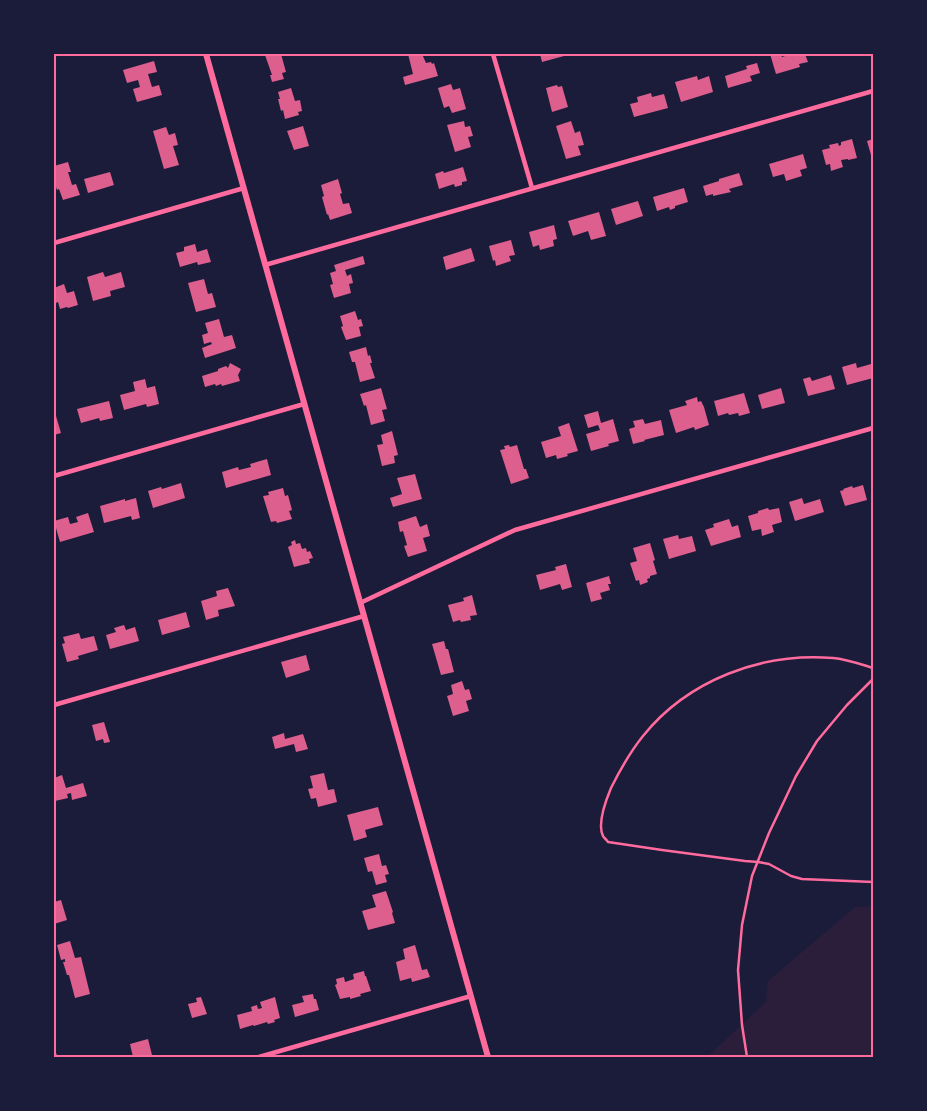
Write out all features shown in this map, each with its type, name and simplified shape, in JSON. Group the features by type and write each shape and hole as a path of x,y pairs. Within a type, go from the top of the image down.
{"main road":[{"path":"206,54 488,1057"}],"street":[{"path":"493,54 532,188"},
{"path":"265,264 873,91"},
{"path":"54,243 244,188"},
{"path":"54,476 304,404"},
{"path":"360,603 515,530 873,428"},
{"path":"54,706 364,616"},
{"path":"259,1057 471,996"}],"lane":[{"path":"873,668 834,658 784,659 751,666 719,677 689,694 663,715 643,736 624,762 608,795 601,819 603,836 608,842 769,864 791,876 802,879 873,882"},
{"path":"747,1057 742,1025 738,970 742,925 752,876 768,833 796,776 817,741 847,705 873,679"}],"shaded area":[{"path":"873,906 873,1057 707,1057 766,1002 768,981 855,907"}],"building":[{"path":"281,54 286,72 282,73 284,79 272,82 270,75 272,75 265,55"},
{"path":"408,54 422,54 426,63 434,63 438,76 405,85 403,77 413,74"},
{"path":"540,54 563,54 564,56 542,62"},
{"path":"770,54 781,54 782,57 791,54 805,54 808,62 799,64 800,67 776,74"},
{"path":"154,61 157,72 148,74 152,87 159,85 162,95 137,102 133,89 140,87 138,80 127,83 123,70"},
{"path":"757,63 760,73 750,76 752,81 728,88 725,76 747,69 746,66"},
{"path":"697,76 698,80 709,76 713,92 681,102 675,82"},
{"path":"451,84 453,90 460,88 466,109 452,113 449,106 444,108 438,88"},
{"path":"557,85 558,87 562,86 568,107 552,112 546,88"},
{"path":"291,88 295,101 300,100 302,111 298,112 299,115 285,119 283,110 281,111 278,92"},
{"path":"651,93 652,97 664,94 668,108 634,117 630,104 638,102 637,97"},
{"path":"464,121 465,127 470,126 473,136 468,137 471,147 455,152 447,125"},
{"path":"571,121 575,133 580,131 584,145 578,146 581,155 566,159 556,126"},
{"path":"303,126 309,146 294,150 287,131"},
{"path":"166,127 169,135 175,133 178,145 173,146 179,165 164,169 153,131"},
{"path":"852,139 857,158 841,160 843,167 831,171 830,164 826,165 822,150 830,148 829,145 838,143 839,146 841,142"},
{"path":"873,139 873,154 871,155 867,141"},
{"path":"803,154 807,168 800,170 802,176 786,181 784,174 773,177 769,164"},
{"path":"68,162 71,172 68,172 72,185 76,184 80,195 63,200 54,181 54,166"},
{"path":"463,167 467,181 455,187 454,184 439,189 435,174"},
{"path":"110,172 114,185 88,193 84,179"},
{"path":"739,173 743,185 729,189 731,192 706,196 703,186"},
{"path":"338,179 343,204 349,203 352,213 330,220 322,197 324,196 321,185"},
{"path":"684,188 688,202 675,206 675,208 670,210 669,207 657,211 653,197"},
{"path":"638,201 643,216 616,225 611,209"},
{"path":"599,212 606,236 591,240 588,231 573,236 568,221"},
{"path":"554,225 557,239 553,240 554,246 540,250 539,245 533,247 529,232"},
{"path":"511,240 515,255 509,256 511,261 496,266 489,246"},
{"path":"195,244 197,252 207,249 211,262 198,265 197,262 180,267 176,253 184,251 184,247"},
{"path":"471,248 475,261 446,270 443,257"},
{"path":"363,256 365,264 345,270 347,276 351,274 353,283 349,284 351,293 334,298 330,285 333,284 330,273 336,271 334,265"},
{"path":"103,272 105,277 121,272 125,287 110,291 111,296 93,301 87,277"},
{"path":"204,279 208,294 212,293 216,307 196,312 188,283"},
{"path":"64,284 67,293 74,291 78,305 60,309 58,302 54,304 54,288"},
{"path":"355,311 358,320 361,319 363,326 359,327 361,336 346,340 341,327 343,326 340,316"},
{"path":"219,319 224,337 232,335 236,348 205,358 202,348 212,344 211,342 204,344 202,335 208,333 205,323"},
{"path":"366,347 368,356 370,355 372,363 370,363 375,378 360,382 355,362 352,362 349,352"},
{"path":"230,363 241,369 238,375 240,381 222,386 221,384 216,386 215,384 205,387 202,376 218,371 218,369 226,366 228,368"},
{"path":"856,363 857,368 871,364 873,378 847,385 842,367"},
{"path":"831,375 835,389 808,396 803,379 810,377 812,381"},
{"path":"145,379 147,388 155,386 159,404 147,407 146,404 124,410 120,395 135,391 133,382"},
{"path":"381,388 387,409 382,410 385,421 371,425 366,405 364,406 360,394"},
{"path":"781,388 785,403 762,409 758,395"},
{"path":"744,393 750,413 739,416 738,413 729,415 728,413 718,416 714,401"},
{"path":"697,397 698,402 701,401 704,407 709,425 695,430 694,427 676,433 669,410 687,405 685,401"},
{"path":"109,401 113,418 100,421 99,418 81,423 77,409"},
{"path":"598,411 601,423 613,419 619,441 591,451 586,434 600,430 598,425 588,428 584,415"},
{"path":"54,416 56,416 61,433 54,435"},
{"path":"643,419 645,424 661,420 664,435 633,444 629,429 635,427 633,421"},
{"path":"569,423 578,451 557,459 556,455 546,458 541,442 561,436 558,427"},
{"path":"392,431 398,455 394,456 395,463 382,466 377,445 383,444 381,435"},
{"path":"509,445 510,447 517,445 524,469 526,469 529,478 511,484 500,450 505,449 504,446"},
{"path":"267,459 271,475 226,488 222,472 238,467 239,470 251,467 250,464"},
{"path":"415,474 422,499 393,507 390,498 402,494 397,478"},
{"path":"181,483 185,498 153,508 148,491"},
{"path":"863,485 867,500 845,506 840,491 852,486 853,488"},
{"path":"283,488 285,496 288,495 292,510 289,511 292,519 277,523 276,521 271,522 263,496 269,495 268,492"},
{"path":"136,498 140,518 132,520 131,516 104,523 100,506"},
{"path":"802,498 804,504 820,499 824,512 795,521 789,502"},
{"path":"768,508 769,510 779,508 782,522 772,525 774,532 762,536 761,529 752,531 748,516"},
{"path":"88,513 94,532 60,542 54,521 68,517 70,524 78,522 76,517"},
{"path":"416,516 420,527 427,524 430,536 423,538 427,551 408,557 404,546 407,545 403,531 400,532 398,522"},
{"path":"729,519 732,527 738,525 741,537 711,546 705,530 714,527 713,524"},
{"path":"678,535 679,539 692,536 696,551 669,559 663,539"},
{"path":"295,540 296,544 300,543 302,549 306,548 307,552 310,551 313,558 309,559 310,563 294,567 288,547"},
{"path":"650,543 657,574 650,576 647,579 648,582 640,585 639,580 636,581 630,563 637,561 633,548"},
{"path":"566,564 572,587 562,590 560,584 540,590 536,575 556,570 555,567"},
{"path":"609,576 611,584 608,584 610,590 600,593 602,599 591,602 586,583"},
{"path":"228,588 235,606 218,610 219,616 206,620 201,601 217,596 216,591"},
{"path":"472,595 477,615 470,616 471,620 453,622 448,605 464,601 463,598"},
{"path":"186,612 190,627 162,635 158,620"},
{"path":"124,625 126,630 135,627 139,641 110,649 106,635 116,632 114,628"},
{"path":"79,633 81,639 94,636 98,650 78,656 79,659 67,662 62,644 65,643 63,637"},
{"path":"444,641 454,672 441,675 432,644"},
{"path":"306,655 310,670 286,678 281,662"},
{"path":"462,681 465,690 469,689 472,699 466,701 469,711 453,716 447,696 453,694 451,685"},
{"path":"104,722 110,742 104,743 103,739 96,741 92,725"},
{"path":"284,733 285,739 303,734 308,749 296,752 294,744 275,749 272,737"},
{"path":"324,773 328,790 334,789 337,802 318,807 316,798 311,799 308,789 313,788 310,776"},
{"path":"62,775 66,788 83,783 87,796 72,800 71,793 67,794 68,798 55,801 54,778"},
{"path":"378,807 383,825 365,830 367,837 354,841 347,815"},
{"path":"379,854 382,866 386,865 389,874 385,875 387,882 376,885 372,871 368,872 364,858"},
{"path":"386,891 395,923 368,930 362,911 376,907 372,895"},
{"path":"61,900 67,920 54,924 54,902"},
{"path":"70,941 75,958 81,957 90,994 75,998 69,975 67,975 63,962 65,962 65,959 61,960 57,945"},
{"path":"415,945 422,970 427,969 430,977 412,982 411,978 400,981 396,962 405,959 403,949"},
{"path":"364,971 371,991 350,999 350,997 340,999 335,985 337,984 336,979 344,977 345,982 354,979 353,974"},
{"path":"313,994 319,1010 295,1017 292,1005 304,1002 302,996"},
{"path":"201,997 207,1014 192,1018 188,1004 197,1002 196,998"},
{"path":"275,997 280,1018 268,1024 267,1022 240,1029 237,1015 252,1011 251,1007 257,1005 258,1009 262,1008 260,1002"},
{"path":"148,1039 152,1055 133,1057 130,1044"}]}
